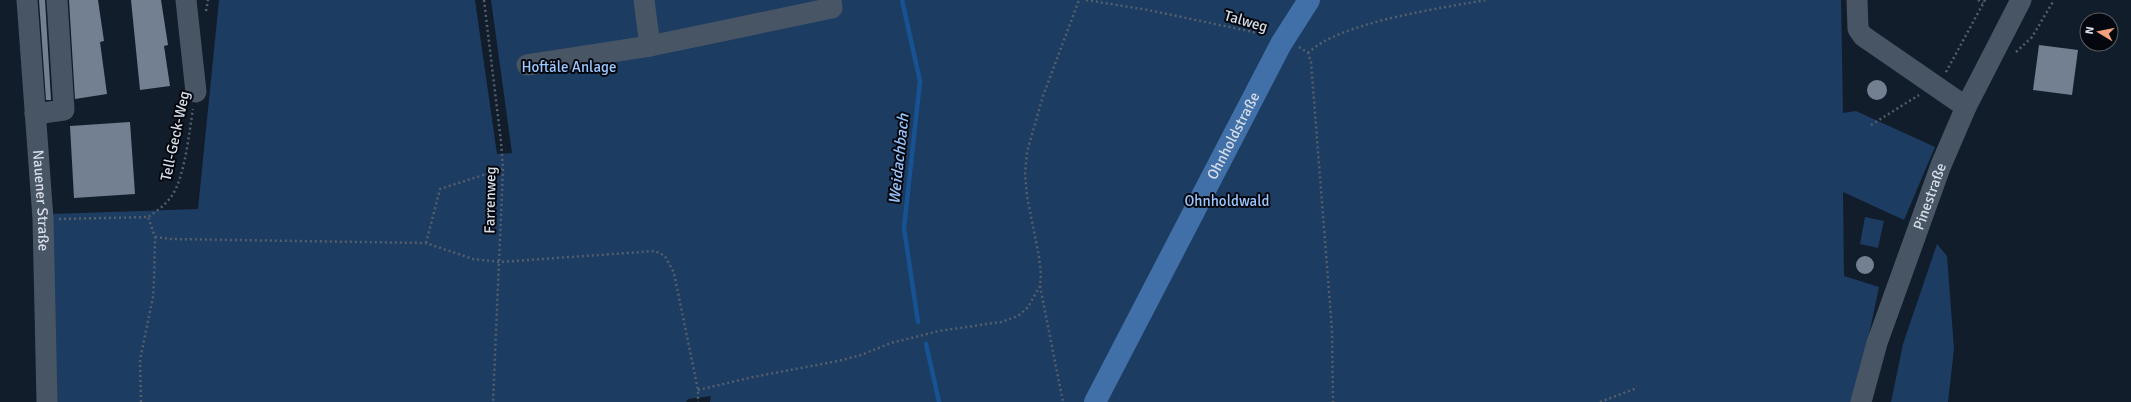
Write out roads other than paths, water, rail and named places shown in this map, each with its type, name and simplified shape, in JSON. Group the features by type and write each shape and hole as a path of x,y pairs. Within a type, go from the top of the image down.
{"main road":[{"name":"Ohnholdstraße","path":"1095,402 1283,42 1308,0"}],"street":[{"name":"Nauener Straße","path":"27,0 43,219 47,402"},
{"path":"35,114 64,110 58,0"},
{"path":"186,0 196,92"},
{"path":"644,0 650,46"},
{"path":"527,65 650,46 832,8 831,0"},
{"path":"1857,0 1858,29 1863,36 1966,107"},
{"name":"Pinestraße","path":"1861,402 1880,336 1941,165 1966,107 2021,0"}],"waterway":[{"name":"Weidachbach","path":"902,0 920,81 904,228 918,322"},
{"name":"Weidachbach","path":"926,344 939,402"}],"park label":[{"name":"Hoftäle Anlage","path":"569,67"},
{"name":"Ohnholdwald","path":"1227,201"}]}
